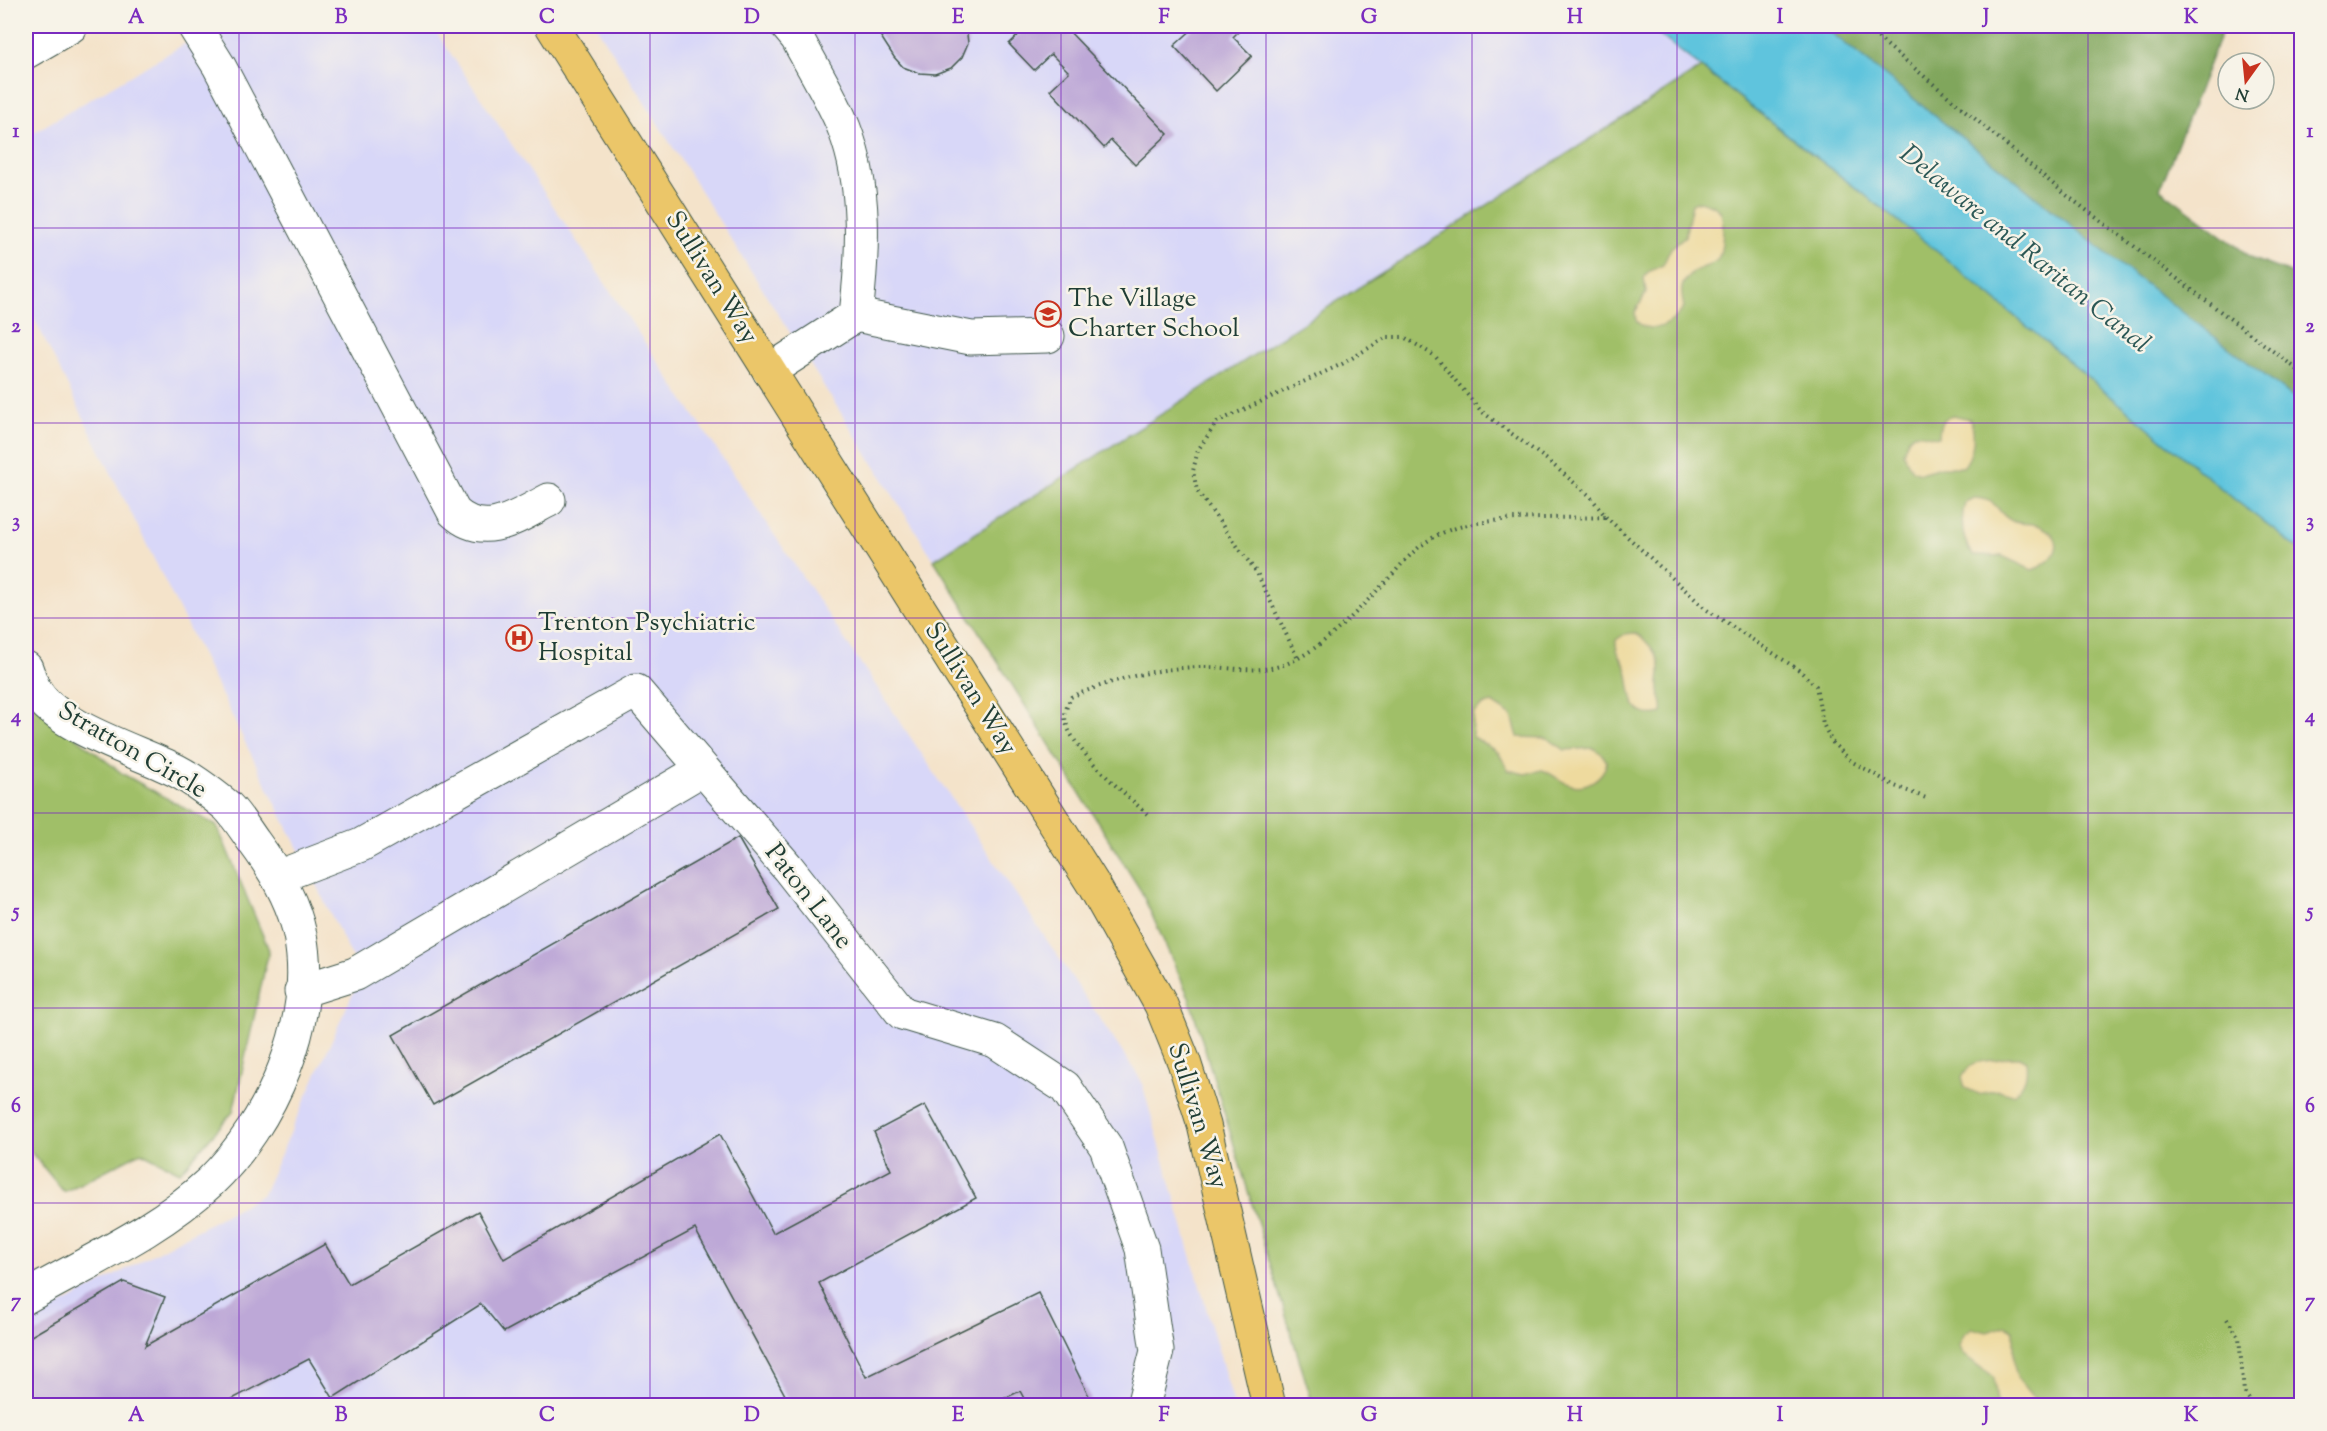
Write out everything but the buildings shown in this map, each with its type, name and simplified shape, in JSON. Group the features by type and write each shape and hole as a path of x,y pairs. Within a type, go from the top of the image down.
{"main road":[{"name":"Sullivan Way","path":"552,26 1093,884 1161,1005 1204,1125 1269,1406"}],"street":[{"path":"26,52 70,26"},
{"path":"194,26 219,66 454,512 465,522 488,526 507,522 549,500"},
{"path":"788,26 797,38 844,129 854,170 863,252 856,315"},
{"path":"769,371 856,315 971,338 1048,336"},
{"name":"Stratton Circle","path":"26,668 38,695 64,717 95,734 174,769 228,807 280,876 300,935 301,991 297,1028 278,1085 255,1129 210,1182 163,1219 26,1297"},
{"name":"Paton Lane","path":"280,876 361,845 636,691 788,868 902,1013 995,1041 1065,1087 1106,1147 1142,1249 1157,1351 1143,1406"},
{"path":"301,991 355,974 703,769"}],"path":[{"path":"1864,26 2066,194 2301,373"},
{"path":"1297,657 1257,573 1197,491 1193,471 1198,450 1217,422 1342,364 1387,337 1404,337 1435,357 1481,411 1546,459 1590,496 1606,517 1707,610 1768,648 1799,670 1816,686 1823,724 1832,742 1851,761 1894,786 1926,798"},
{"path":"1147,814 1086,756 1070,732 1065,715 1071,697 1091,688 1163,670 1202,667 1260,670 1282,665 1313,648 1362,606 1416,549 1440,534 1474,524 1606,517"},
{"path":"2227,1319 2239,1337 2244,1392 2254,1406"}],"shaded area":[{"name":"Trenton Psychiatric Hospital","path":"215,26 432,26 1141,1080 1234,1405 26,1405 26,1324 263,1194 361,975 26,302 26,137"},
{"name":"The Village Charter School","path":"596,26 1647,26 1701,68 934,560"}],"green space":[{"path":"1823,26 2224,26 2160,189 2255,260 2301,277 2301,403 2113,259"},
{"path":"1701,68 1933,248 2234,499 2301,551 2301,1405 1313,1405 1189,997 1141,891 934,560"},
{"path":"26,698 123,774 217,826 269,950 233,1112 180,1172 141,1152 64,1192 30,1151 26,1150"}],"sand":[{"path":"1699,201 1716,207 1722,215 1723,237 1718,258 1712,264 1697,270 1685,281 1682,291 1684,308 1679,314 1668,324 1649,328 1636,321 1635,312 1646,293 1644,278 1648,272 1663,265 1671,248 1685,236 1692,204"},
{"path":"1953,415 1970,419 1972,425 1973,444 1967,462 1963,467 1941,467 1920,473 1912,470 1903,453 1909,437 1917,433 1939,437 1942,423"},
{"path":"1974,498 1994,504 2006,518 2012,521 2037,525 2049,531 2057,544 2053,556 2032,570 2002,556 1973,555 1964,536 1962,516 1965,502"},
{"path":"1634,633 1650,646 1659,661 1659,693 1662,713 1651,715 1643,713 1637,709 1631,695 1627,670 1618,652 1616,640 1625,634"},
{"path":"1492,703 1512,716 1518,737 1547,738 1565,750 1593,748 1602,754 1607,762 1602,773 1592,782 1574,785 1565,783 1542,770 1525,774 1508,770 1499,753 1472,736 1474,713 1482,706"},
{"path":"2019,1057 2026,1061 2025,1080 2013,1094 1998,1090 1979,1094 1965,1088 1962,1077 1971,1066 1982,1061"},
{"path":"2006,1326 2014,1330 2014,1366 2018,1379 2039,1405 1997,1405 1994,1378 1963,1354 1959,1345 1964,1334 1972,1328 1987,1332"}],"water":[{"name":"Delaware and Raritan Canal","path":"1648,26 1823,26 2113,259 2301,403 2301,551 2234,499 1933,248"}],"place":[{"name":"The Village Charter School","path":"1048,314"},
{"name":"Trenton Psychiatric Hospital","path":"519,638"}]}
